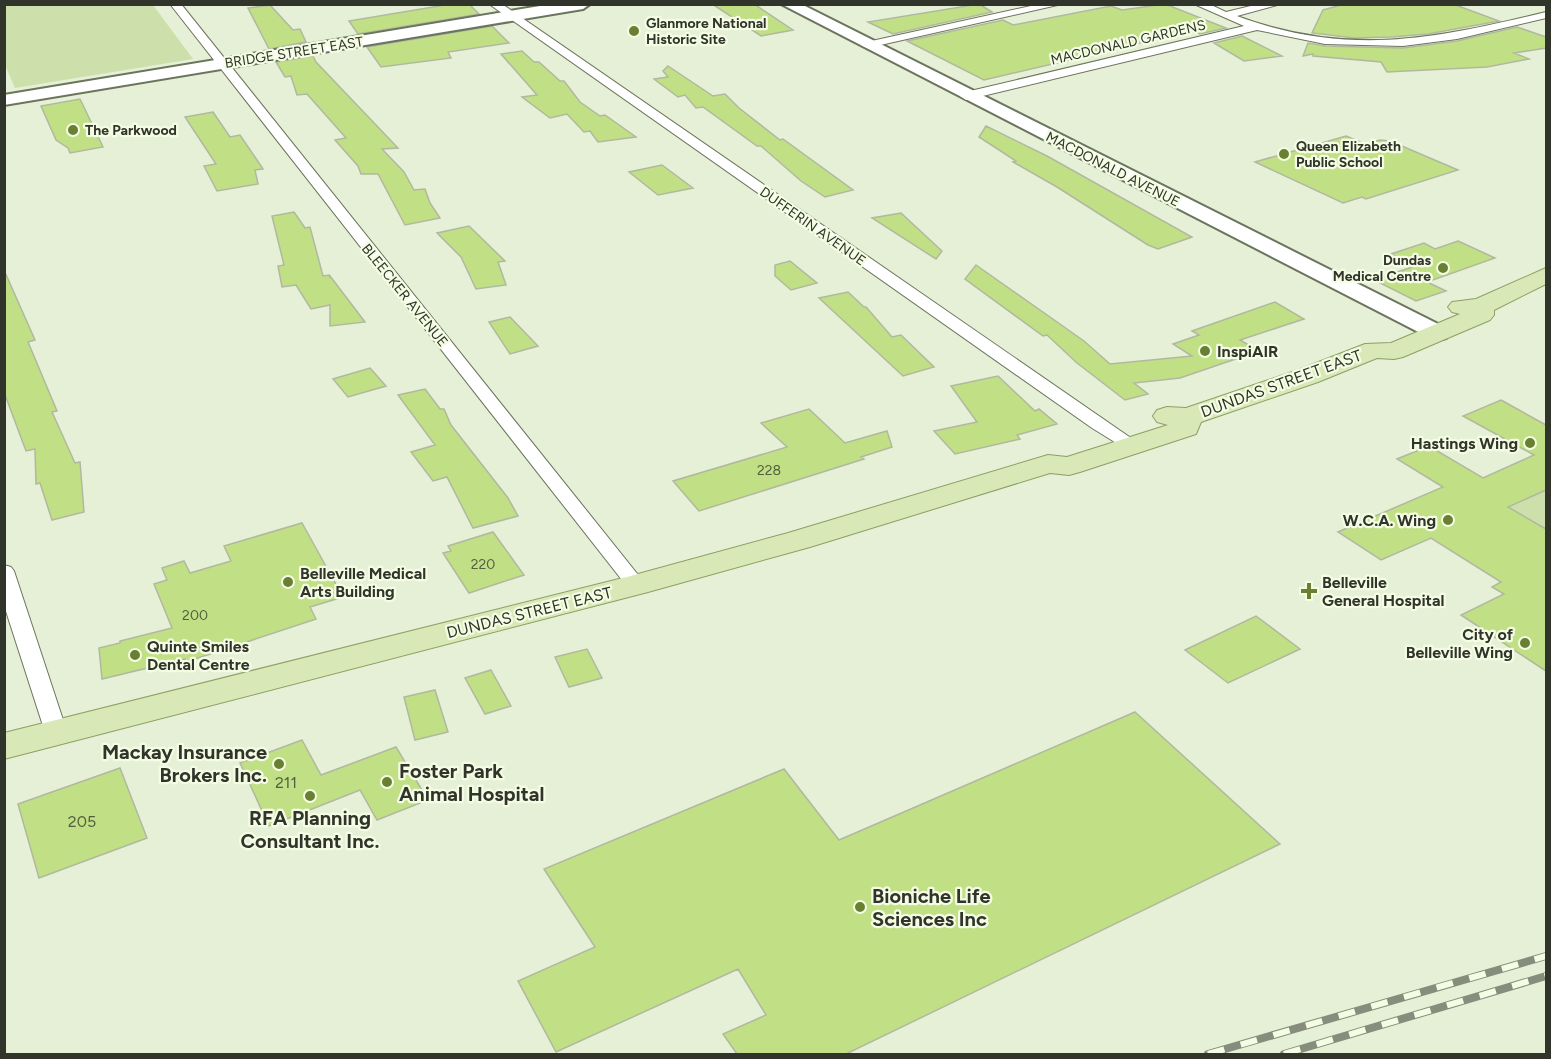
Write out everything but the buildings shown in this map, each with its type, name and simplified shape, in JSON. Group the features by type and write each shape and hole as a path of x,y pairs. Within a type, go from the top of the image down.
{"main road":[{"name":"DUNDAS STREET EAST","path":"4,746 636,585 810,537 1048,464 1069,466 1122,439 1186,428 1188,417 1308,376 1374,350 1394,351 1429,328 1481,315 1481,306 1546,275"}],"street":[{"name":"BLEECKER AVENUE","path":"175,4 636,585"},
{"name":"DUFFERIN AVENUE","path":"495,4 1122,439"},
{"name":"BRIDGE STREET EAST","path":"4,100 583,4"},
{"name":"MACDONALD AVENUE","path":"788,4 966,96 1429,328"},
{"path":"867,45 1057,4"},
{"path":"1199,4 1258,26"},
{"path":"1226,15 1276,4"},
{"name":"MACDONALD GARDENS","path":"966,96 1258,26 1325,40 1403,43 1440,39 1546,15"},
{"path":"4,571 56,732"}],"green space":[{"path":"4,5 153,5 193,59 15,88 5,65"},
{"path":"1546,490 1546,529 1508,507"}],"railway":[{"path":"1208,1054 1546,956"},
{"path":"1284,1054 1546,976"}],"place":[{"name":"Glanmore National Historic Site","path":"634,31"},
{"name":"The Parkwood","path":"73,130"},
{"name":"Queen Elizabeth Public School","path":"1284,154"},
{"name":"Dundas Medical Centre","path":"1443,268"},
{"name":"InspiAIR","path":"1205,351"},
{"name":"Hastings Wing","path":"1530,443"},
{"name":"W.C.A. Wing","path":"1448,520"},
{"name":"Belleville Medical Arts Building","path":"288,582"},
{"name":"Belleville General Hospital","path":"1309,591"},
{"name":"City of Belleville Wing","path":"1525,643"},
{"name":"Quinte Smiles Dental Centre","path":"135,655"},
{"name":"Mackay Insurance Brokers Inc.","path":"279,764"},
{"name":"Foster Park Animal Hospital","path":"387,782"},
{"name":"RFA Planning Consultant Inc.","path":"310,796"},
{"name":"Bioniche Life Sciences Inc","path":"860,907"}]}
